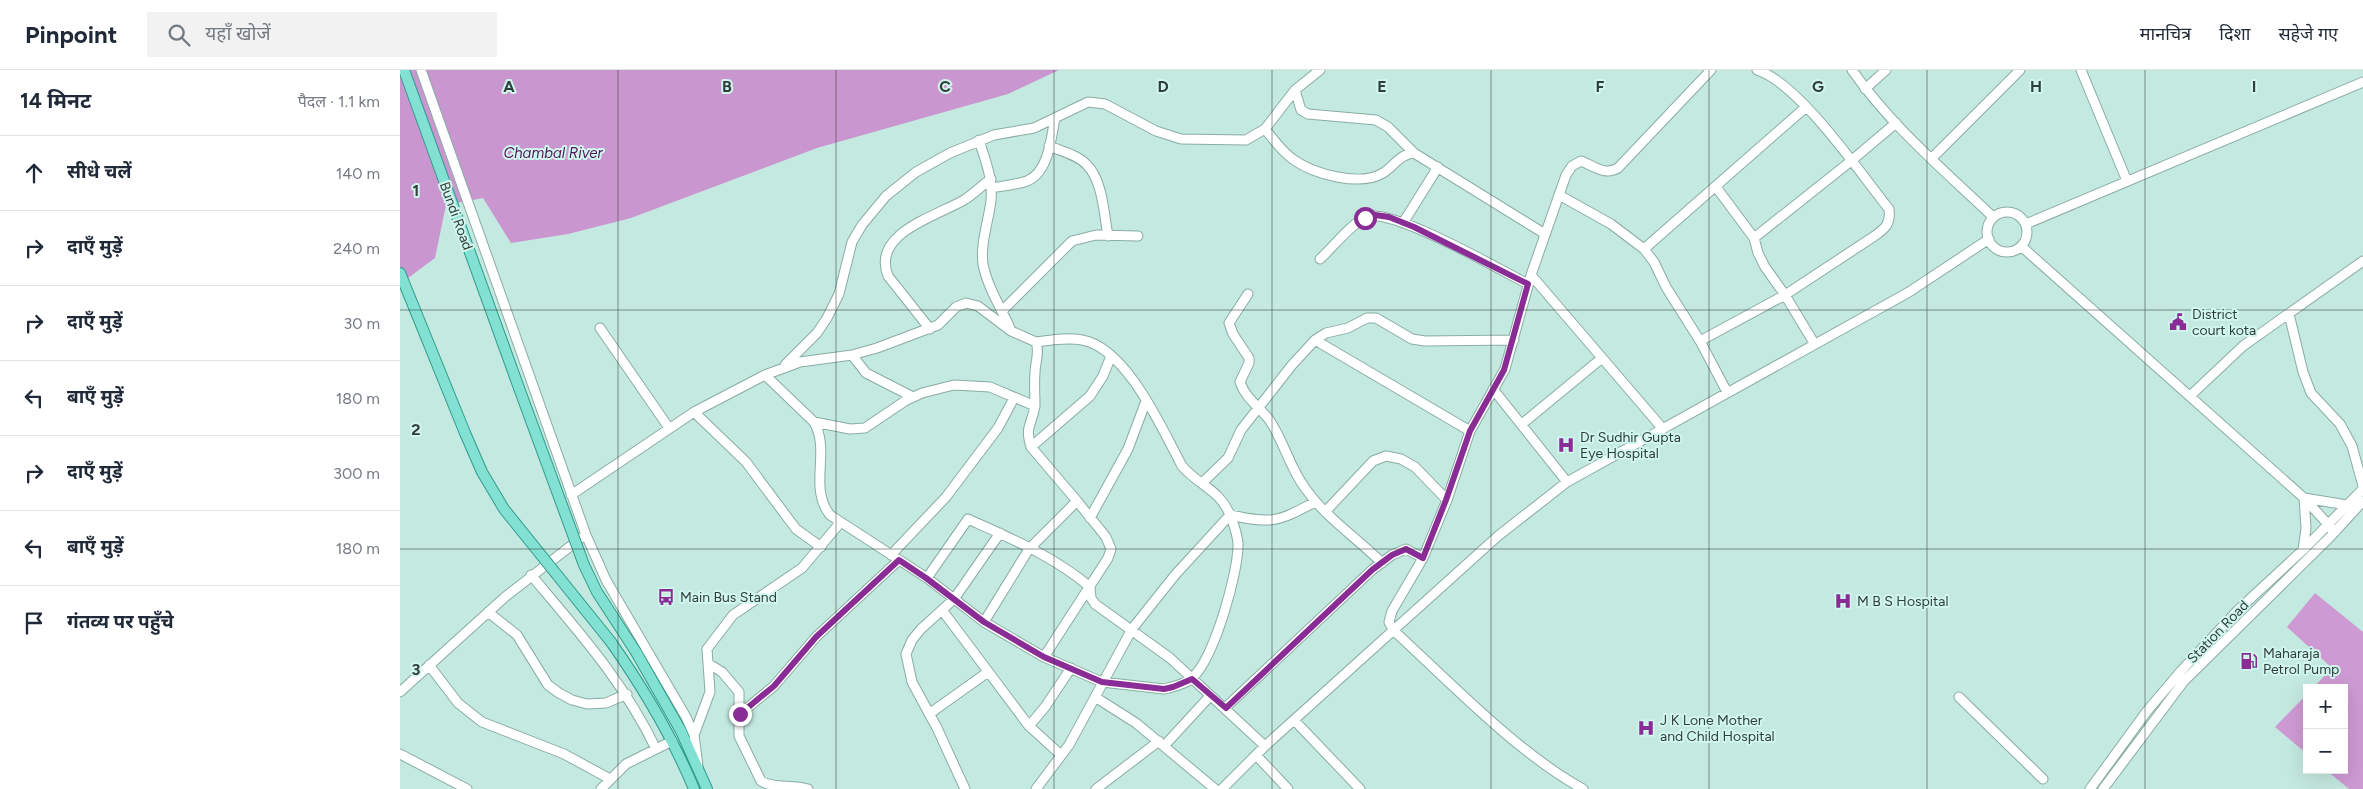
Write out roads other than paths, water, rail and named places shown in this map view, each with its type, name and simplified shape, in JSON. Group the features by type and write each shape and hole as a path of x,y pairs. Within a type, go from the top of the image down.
{"main road":[{"name":"Bundi Road","path":"404,70 584,565 597,592 636,652 677,723 707,789"},
{"path":"400,273 431,354 482,472 504,509 611,642 636,677 672,741 694,789"}],"street":[{"path":"421,70 586,535 606,580 651,654 694,735 699,768"},
{"path":"783,367 817,333 827,318 839,294 852,242 870,214 886,196 916,172 979,140 1034,128 1088,102 1105,104 1156,131 1180,139 1246,140 1265,129 1295,90 1320,70"},
{"path":"1583,789 1559,776 1502,729 1393,630 1389,622 1392,611 1423,558 1470,431 1504,370 1514,340 1528,284 1566,175 1572,166 1581,160 1603,171 1612,172 1618,168 1711,70"},
{"path":"1700,340 1785,295 1886,228 1890,218 1889,209 1806,107 1781,82 1769,74 1757,70"},
{"path":"1852,70 1865,89 1896,123 1993,218"},
{"path":"1865,89 1886,70"},
{"path":"1932,158 2020,70"},
{"path":"2081,70 2127,180"},
{"path":"2026,224 2363,82"},
{"path":"1295,90 1302,110 1308,114 1376,120 1388,127 1414,153 1545,234"},
{"path":"1644,249 1806,107"},
{"path":"930,329 888,276 884,266 884,258 896,239 918,222 963,201 991,183 1026,181 1034,177 1044,164 1055,118"},
{"path":"1754,238 1851,162 1896,123"},
{"path":"1265,129 1292,159 1307,168 1336,177 1365,178 1382,174 1406,154 1414,153"},
{"path":"979,140 991,183 983,264 1011,330"},
{"path":"1049,146 1077,158 1093,171 1099,190 1108,236"},
{"path":"1403,223 1438,167"},
{"path":"1716,187 1754,238 1758,253 1814,343"},
{"path":"1559,195 1611,224 1644,249 1654,262 1666,287 1700,340 1727,392"},
{"path":"2000,213 2015,213 2026,224 2027,232 2021,246 2007,252 1993,246 1989,239 1989,224 1993,218 2000,213"},
{"path":"1320,258 1365,218 1375,215 1403,223 1528,284"},
{"path":"1002,311 1072,241 1089,236 1138,236"},
{"path":"1222,789 1265,746 1498,536 1567,482 1814,343 1909,292 1989,239"},
{"path":"2021,246 2304,498 2335,532"},
{"path":"2190,396 2243,346 2363,261"},
{"path":"1531,275 1663,429"},
{"path":"1248,294 1229,323 1232,334 1249,358 1249,363 1240,382 1243,391 1260,408 1279,435 1304,487 1316,502 1382,562"},
{"path":"571,494 694,412 765,375 800,362 852,355 930,329 938,325 956,307 966,303 978,306 1011,330 1036,342 1064,339 1083,340 1120,362 1146,401 1182,466 1190,475 1217,494 1230,515 1238,541 1237,555 1221,626 1205,660 1192,679 1164,689 1102,682 1044,657 984,622 926,578 830,515 822,505 818,480 822,442 820,432 814,422 765,375"},
{"path":"2289,314 2303,372 2311,393 2340,424 2352,446 2363,488"},
{"path":"1202,483 1228,458 1241,430 1260,408 1277,382 1315,340 1326,333 1348,328 1367,318 1376,318 1412,339 1425,341 1514,340"},
{"path":"600,328 669,428"},
{"path":"1315,340 1470,431"},
{"path":"1036,342 1038,347 1034,379 1035,406 1027,430 1031,447 1106,537 1111,549 1108,558 1044,657"},
{"path":"852,355 866,373 913,397"},
{"path":"1031,447 1090,396 1103,376 1111,356"},
{"path":"1522,424 1602,358"},
{"path":"814,422 850,429 864,428 913,397 954,385 990,387 1035,406"},
{"path":"1493,389 1567,482"},
{"path":"740,714 774,686 816,637 895,558 946,497 998,428 1014,398"},
{"path":"1090,518 1128,449 1146,401"},
{"path":"694,412 746,462 796,530 820,547"},
{"path":"1325,512 1364,469 1373,461 1386,456 1401,459 1415,467 1446,500"},
{"name":"Station Road","path":"2090,789 2147,711 2181,671 2237,611 2302,550 2363,488"},
{"path":"2304,498 2347,504"},
{"path":"2302,550 2306,528 2304,498"},
{"path":"984,622 1029,549 1077,501"},
{"name":"Station Road","path":"2103,789 2184,681 2335,532 2363,501"},
{"path":"1230,515 1260,521 1273,521 1316,502"},
{"path":"1036,789 1061,755 1088,712 1102,682 1132,629 1176,575 1230,515"},
{"path":"926,578 968,519 1000,533 1076,575 1090,587 1091,598 1095,604 1170,658 1265,746"},
{"path":"694,735 708,701 709,664 707,649 733,615 802,568 840,523"},
{"path":"965,789 912,682 906,654 912,640 954,599 1000,533"},
{"path":"400,692 488,612 531,576 586,535"},
{"path":"1226,708 1382,562 1406,549 1423,558"},
{"path":"531,576 599,656 627,694 656,749"},
{"path":"942,610 1029,726 1061,755"},
{"path":"488,612 517,635 548,684 559,693 572,700 587,704 606,703 627,694"},
{"path":"709,664 722,672 739,692 739,736 761,781 766,786 773,788 797,786 808,789"},
{"path":"429,665 458,703 482,722 564,754 610,779"},
{"path":"1029,726 1045,707 1071,668"},
{"path":"929,714 988,672"},
{"path":"1096,789 1162,743 1210,696"},
{"path":"1095,697 1136,723 1215,789"},
{"path":"1959,697 2043,779"},
{"path":"1294,720 1360,789"},
{"path":"601,789 626,764 672,741"},
{"path":"400,754 467,789"},
{"path":"1256,755 1288,789"}],"water":[{"name":"Chambal River","path":"400,70 1059,70 1008,94 817,148 631,218 568,234 511,243 483,198 446,205 435,258 400,284"}],"place":[{"name":"District court kota","path":"2178,322"},
{"name":"Dr Sudhir Gupta Eye Hospital","path":"1566,445"},
{"name":"Main Bus Stand","path":"666,597"},
{"name":"M B S Hospital","path":"1843,601"},
{"name":"Maharaja Petrol Pump","path":"2249,661"},
{"name":"J K Lone Mother and Child Hospital","path":"1646,728"}]}
